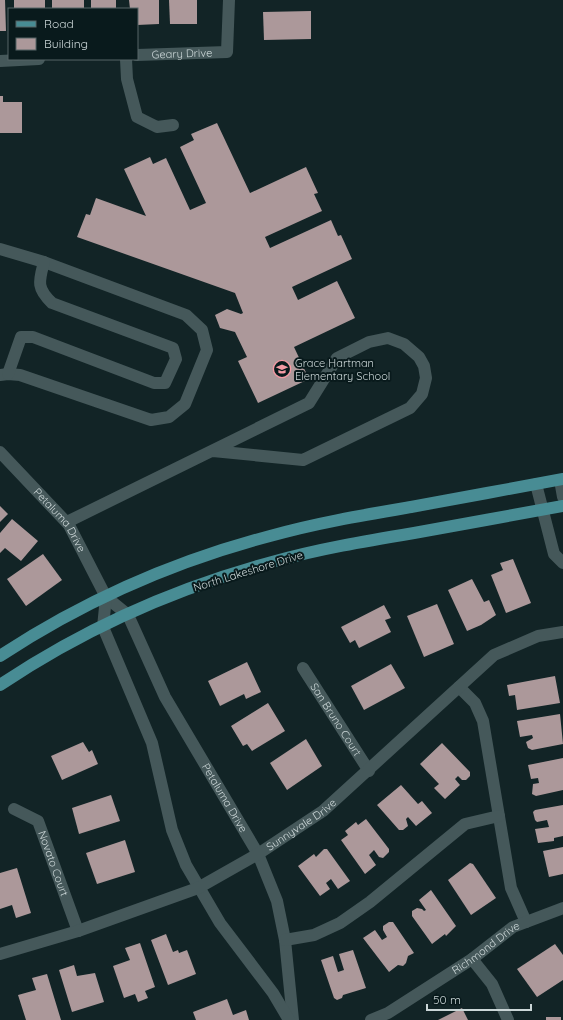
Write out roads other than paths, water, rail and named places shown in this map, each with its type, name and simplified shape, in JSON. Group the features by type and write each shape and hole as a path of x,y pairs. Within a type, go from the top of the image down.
{"main road":[{"path":"0,656 64,618 106,597 165,571 211,554 268,536 352,518 562,479"},
{"name":"North Lakeshore Drive","path":"0,685 55,652 103,627 128,615 216,579 291,557 360,542 563,506"}],"street":[{"name":"Geary Drive","path":"138,55 227,52 229,0"},
{"path":"126,60 127,79 137,117 157,127 173,125"},
{"path":"0,249 44,262 186,315 202,330 207,350 185,404 169,417 151,420 20,375 4,374 21,337 33,337 154,383 165,383 176,358 173,348 52,303 43,295 39,282 44,262"},
{"path":"66,522 309,403 337,358 369,342 388,338 404,344 419,357 424,366 426,378 422,394 410,408 303,460 213,451"},
{"name":"Petaluma Drive","path":"0,452 66,522 106,597 128,615 165,698 258,854 277,901 285,940 293,1020"},
{"path":"562,479 563,497"},
{"path":"536,484 554,554 563,563"},
{"path":"106,597 103,627 152,743 172,830 186,865 198,888 220,923 273,993 289,1020"},
{"name":"Sunnyvale Drive","path":"0,954 78,931 198,888 258,854 323,811 369,771 494,655 538,636 563,632"},
{"name":"San Bruno Court","path":"303,668 369,771"},
{"path":"459,687 475,703 483,721 511,888 526,922"},
{"name":"Novato Court","path":"14,809 38,821 78,931"},
{"path":"285,940 314,935 340,923 370,902 465,824 499,816"},
{"name":"Richmond Drive","path":"371,1020 389,1017 472,958 513,926 563,908"},
{"path":"472,958 492,984 505,1009 508,1020"}],"place":[{"name":"Grace Hartman Elementary School","path":"282,369"}]}
